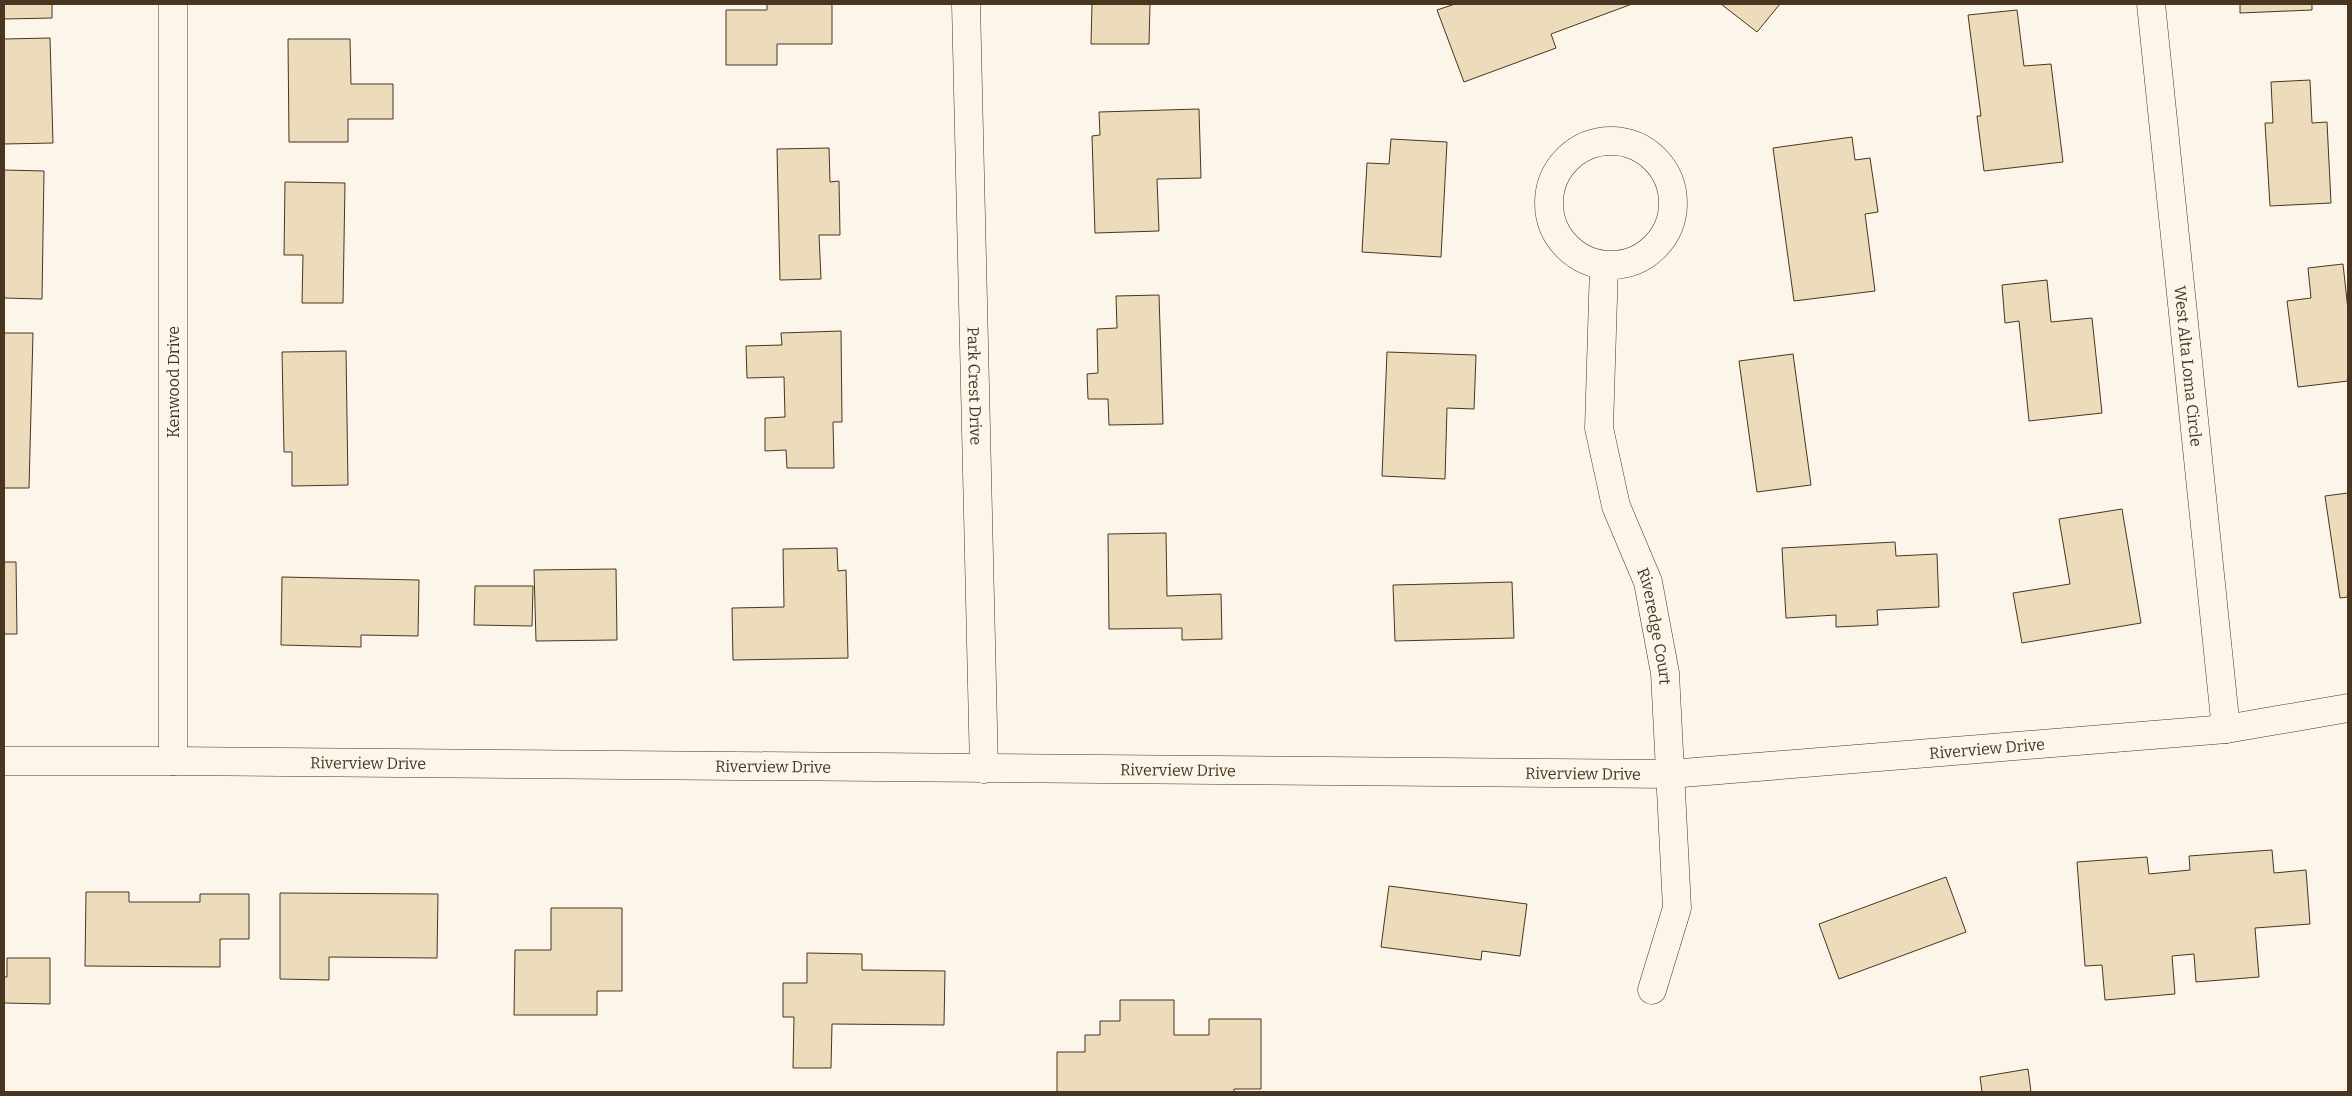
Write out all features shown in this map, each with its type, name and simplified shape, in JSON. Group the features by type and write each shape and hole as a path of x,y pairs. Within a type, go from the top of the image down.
{"street":[{"name":"Kenwood Drive","path":"173,4 173,761"},
{"name":"Park Crest Drive","path":"966,4 984,770"},
{"name":"West Alta Loma Circle","path":"2151,4 2226,729"},
{"path":"1599,142 1621,142 1641,148 1658,162 1670,180 1674,201 1671,222 1661,241 1646,256 1626,265 1604,266 1585,260 1568,249 1556,234 1550,215 1549,196 1554,177 1565,160 1581,148 1599,142"},
{"name":"Riveredge Court","path":"1604,266 1599,428 1616,506 1648,582 1665,673 1677,908 1652,990"},
{"name":"Riverview Drive","path":"4,761 1670,774 2226,729 2348,708"}],"building":[{"path":"4,4 52,4 52,18 4,19"},
{"path":"767,4 832,4 832,44 777,44 777,65 726,65 726,10 767,10"},
{"path":"1092,4 1150,4 1149,44 1091,44"},
{"path":"1455,4 1632,4 1551,34 1556,48 1464,82 1437,10"},
{"path":"1721,4 1780,4 1757,32"},
{"path":"2240,4 2312,4 2312,10 2240,13"},
{"path":"2017,10 2024,66 2051,64 2063,162 1984,171 1977,116 1981,116 1968,15"},
{"path":"50,38 53,143 4,144 4,39"},
{"path":"288,39 350,39 351,84 393,84 393,119 348,119 348,142 289,142"},
{"path":"2310,80 2312,123 2327,122 2331,203 2270,206 2265,123 2273,123 2271,82"},
{"path":"1199,109 1201,178 1157,179 1159,231 1095,233 1092,136 1100,135 1099,112"},
{"path":"1852,137 1855,160 1870,158 1878,212 1865,214 1875,291 1794,301 1773,148"},
{"path":"1391,139 1447,142 1441,257 1362,252 1367,163 1389,164"},
{"path":"829,148 830,182 839,181 840,235 819,235 821,279 780,280 777,149"},
{"path":"4,170 44,171 42,299 4,298"},
{"path":"285,182 345,183 343,303 302,303 303,255 284,255"},
{"path":"2343,264 2348,310 2348,381 2298,387 2287,301 2311,298 2308,268"},
{"path":"2047,280 2051,322 2092,318 2102,413 2029,421 2019,321 2005,323 2002,285"},
{"path":"1159,295 1163,424 1109,425 1108,399 1088,399 1087,374 1098,373 1097,329 1117,328 1116,296"},
{"path":"841,331 842,422 833,422 834,468 787,468 786,450 765,451 765,418 785,417 784,377 747,378 746,346 782,345 781,333"},
{"path":"4,333 33,333 29,488 4,488"},
{"path":"346,351 348,485 292,486 292,452 284,452 282,352"},
{"path":"1387,352 1476,355 1474,409 1447,408 1445,479 1382,476"},
{"path":"1793,354 1811,485 1757,492 1739,361"},
{"path":"2348,493 2348,597 2340,598 2325,496"},
{"path":"2122,509 2141,623 2022,643 2013,593 2070,584 2059,519"},
{"path":"1166,533 1167,596 1221,594 1222,639 1182,640 1182,628 1109,629 1108,534"},
{"path":"1895,542 1896,556 1937,554 1939,607 1877,610 1878,625 1836,627 1836,615 1786,618 1782,548"},
{"path":"837,548 838,571 846,570 848,658 733,660 732,608 784,607 783,549"},
{"path":"4,562 16,562 17,634 4,634"},
{"path":"616,569 617,640 536,641 534,570"},
{"path":"282,577 419,580 418,636 361,635 361,647 281,645"},
{"path":"1512,582 1514,638 1395,641 1393,585"},
{"path":"475,586 533,586 532,626 474,625"},
{"path":"2272,850 2274,873 2306,870 2310,924 2255,928 2259,977 2196,982 2194,954 2172,956 2175,994 2105,1000 2102,965 2085,966 2077,862 2147,857 2149,874 2190,870 2189,856"},
{"path":"1946,877 1966,932 1839,979 1819,924"},
{"path":"1389,886 1527,904 1520,956 1482,951 1481,960 1381,947"},
{"path":"86,892 129,892 129,902 200,902 200,894 249,894 249,939 220,939 220,967 85,966"},
{"path":"280,893 438,894 437,958 329,957 329,980 280,979"},
{"path":"551,908 622,908 622,991 597,991 597,1015 514,1015 515,950 551,950"},
{"path":"807,953 862,954 862,970 945,971 944,1025 832,1024 831,1068 793,1068 794,1017 783,1017 783,983 807,983"},
{"path":"7,958 50,958 50,1004 4,1003 4,977 7,977"},
{"path":"1120,1000 1174,1000 1174,1035 1209,1035 1209,1019 1261,1019 1261,1089 1234,1089 1234,1092 1057,1092 1057,1052 1085,1052 1085,1035 1100,1035 1100,1021 1120,1021"},
{"path":"2028,1069 2031,1092 1982,1092 1980,1077"}]}
